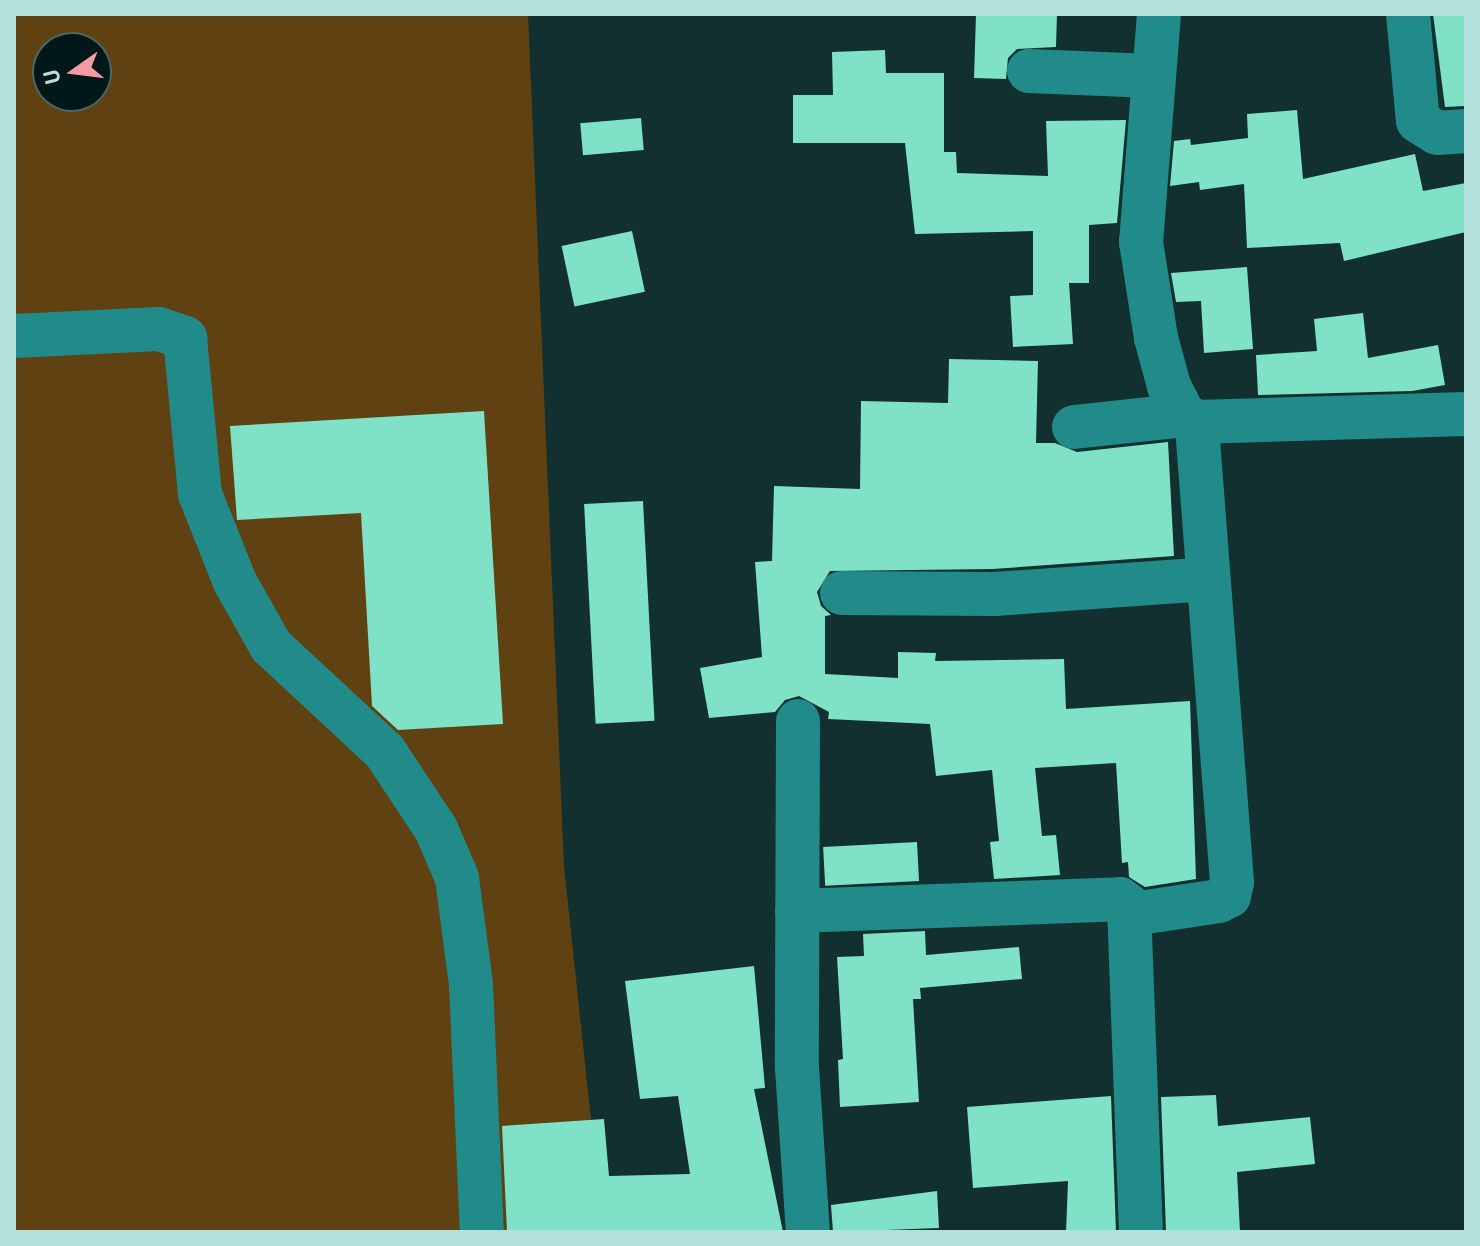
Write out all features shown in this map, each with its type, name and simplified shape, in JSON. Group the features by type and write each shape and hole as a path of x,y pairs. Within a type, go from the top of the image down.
{"street":[{"path":"1133,914 1219,901 1229,896 1232,882 1207,579 1190,418 1169,386 1156,338 1141,242 1159,14"},
{"path":"1408,14 1418,121 1437,133 1466,131"},
{"path":"1029,71 1152,76"},
{"path":"14,336 159,329 185,338 200,494 235,582 271,646 385,752 436,829 457,878 471,984 482,1232"},
{"path":"1074,427 1190,418 1466,414"},
{"path":"842,593 994,594 1207,579"},
{"path":"798,721 797,1068 808,1232"},
{"path":"797,911 1120,899 1133,914 1141,1232"}],"shaded area":[{"path":"14,14 528,14 564,866 603,1232 14,1232"}],"building":[{"path":"976,14 1057,14 1056,47 1017,49 1008,58 1006,79 974,78"},
{"path":"1433,14 1466,14 1466,106 1445,107"},
{"path":"885,50 886,73 944,73 944,152 956,152 957,173 1048,176 1046,121 1126,120 1117,223 1089,225 1089,283 1069,283 1073,344 1013,347 1010,296 1033,295 1033,231 915,234 905,143 793,143 793,95 833,95 832,52"},
{"path":"1297,110 1303,179 1415,154 1423,191 1466,183 1466,232 1344,261 1340,243 1247,248 1244,184 1200,190 1199,182 1170,186 1174,141 1190,139 1191,145 1248,138 1247,114"},
{"path":"641,118 644,150 583,155 580,123"},
{"path":"632,231 645,292 574,307 562,246"},
{"path":"1247,267 1253,349 1204,353 1201,301 1176,302 1171,273"},
{"path":"1363,313 1368,358 1438,345 1445,385 1412,391 1258,395 1256,355 1317,351 1314,319"},
{"path":"949,359 1038,361 1036,443 1055,443 1077,452 1168,442 1174,556 993,569 830,571 817,592 821,606 831,615 825,616 825,674 898,678 898,652 936,653 935,661 1064,659 1066,709 1190,701 1196,879 1145,887 1129,877 1128,862 1122,863 1116,763 1035,768 1042,836 1056,835 1060,875 994,879 990,842 999,841 992,770 936,776 930,724 828,719 829,712 799,696 785,700 775,712 709,718 700,668 762,657 755,562 772,561 774,486 860,489 861,401 948,403"},
{"path":"484,411 503,724 398,730 372,706 361,513 237,520 230,426"},
{"path":"643,501 655,721 596,724 584,504"},
{"path":"917,842 919,881 825,886 823,847"},
{"path":"925,931 926,955 1019,947 1022,979 920,988 921,999 913,999 919,1102 840,1107 838,1060 843,1059 837,957 864,956 863,934"},
{"path":"754,966 765,1088 754,1089 783,1232 507,1232 502,1126 604,1119 609,1176 690,1174 678,1096 640,1099 625,981"},
{"path":"1216,1095 1218,1126 1310,1117 1315,1164 1237,1172 1240,1232 1166,1232 1161,1097"},
{"path":"1111,1096 1116,1232 1066,1232 1068,1181 973,1188 967,1107"},
{"path":"937,1191 939,1228 833,1232 831,1205"}]}
